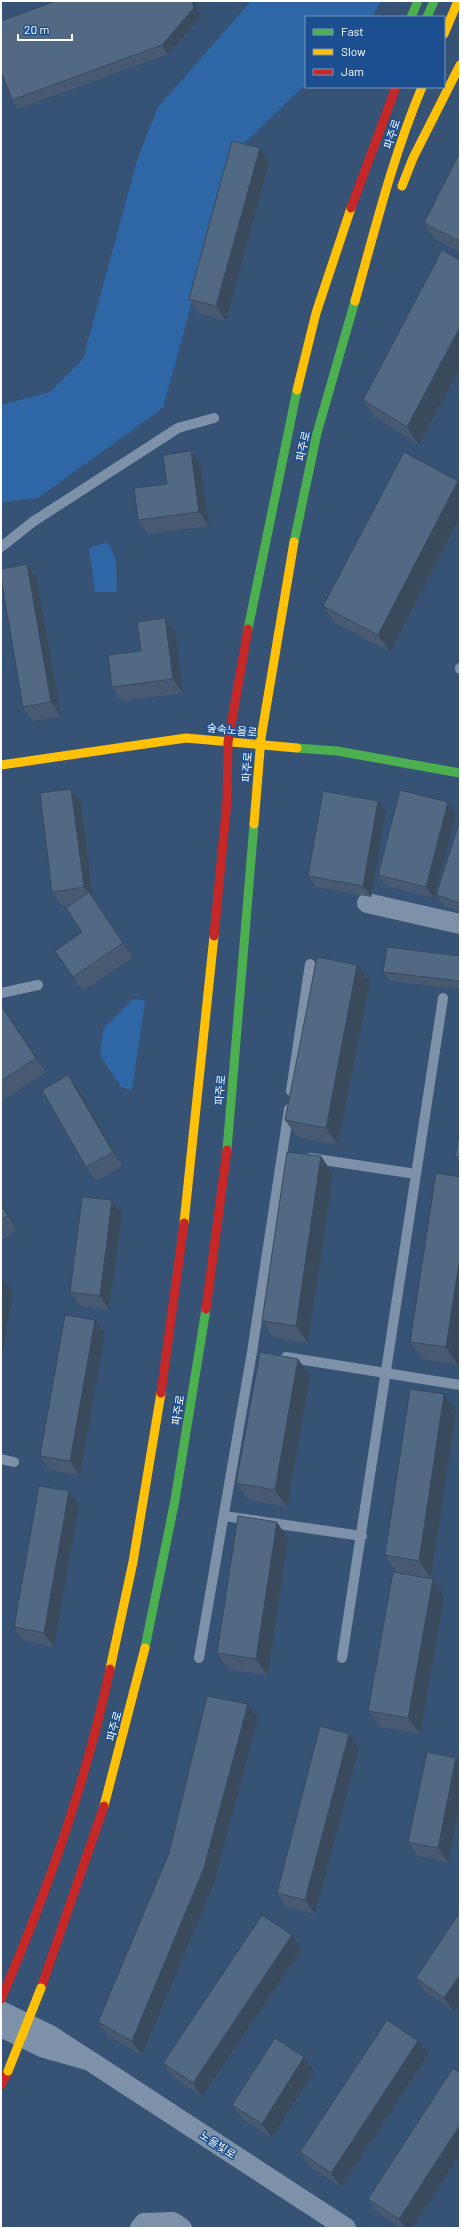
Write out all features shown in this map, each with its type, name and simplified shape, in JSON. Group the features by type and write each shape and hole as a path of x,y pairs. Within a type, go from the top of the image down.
{"main road":[{"path":"410,16 418,1"},
{"path":"427,16 434,1"},
{"path":"445,32 458,1"},
{"path":"398,194 413,158 460,65"},
{"name":"파주로","path":"1,1999 40,1908 73,1812 109,1682 152,1468 180,1243 226,809 228,742 252,605 287,433 316,313 362,173 396,88"},
{"name":"파주로","path":"1,2085 41,1988 107,1798 140,1675 175,1500 202,1344 227,1154 260,746 288,571 317,433 389,182 410,116 422,88"},
{"path":"316,313 328,248 348,189"},
{"path":"343,340 376,259"},
{"name":"숲속노을로","path":"1,765 66,754 186,738 260,746 337,751 460,773"}],"street":[{"path":"367,903 460,924"},
{"name":"노을빛로","path":"1,2011 50,2035 346,2228"},
{"name":"노을빛로","path":"1,2027 44,2048 90,2061"},
{"path":"140,2228 144,2223 173,2222 182,2228"}],"lane":[{"path":"1,546 34,521 178,428 214,418"},
{"path":"200,1658 224,1516 256,1352 290,1154 310,964"},
{"path":"1,993 38,985"},
{"path":"342,1658 387,1373 443,998"},
{"path":"290,1154 416,1174"},
{"path":"275,1355 460,1385"},
{"path":"1,1459 14,1462"},
{"path":"224,1516 362,1536"}],"shaded area":[{"path":"251,1 381,1 373,16 305,16 305,85 232,155 163,408 38,498 1,502 1,405 50,392 83,359 138,157 158,107"},
{"path":"108,542 116,560 117,592 95,592 89,548"},
{"path":"133,999 145,1000 132,1090 121,1087 100,1055 103,1029"}],"building":[{"path":"56,1 192,1 194,8 162,45 12,100 1,71 1,21"},
{"path":"232,141 260,148 216,306 189,299"},
{"path":"460,152 460,241 424,223"},
{"path":"442,250 460,260 460,327 407,427 363,400"},
{"path":"191,451 199,512 138,520 134,488 167,484 163,455"},
{"path":"404,452 458,481 378,635 323,606"},
{"path":"27,564 51,702 23,707 1,578 1,569"},
{"path":"165,618 173,679 112,687 108,655 141,651 137,622"},
{"path":"71,789 84,887 52,892 40,793"},
{"path":"400,790 448,802 426,887 378,875"},
{"path":"323,791 378,801 363,886 308,876"},
{"path":"460,820 460,903 436,895"},
{"path":"89,892 123,943 73,977 55,951 82,932 66,908"},
{"path":"387,947 460,956 460,981 383,972"},
{"path":"317,957 357,965 326,1128 285,1120"},
{"path":"2,1007 36,1058 1,1081 1,1008"},
{"path":"68,1075 113,1152 86,1167 42,1090"},
{"path":"460,1130 460,1157 455,1157"},
{"path":"287,1152 321,1156 296,1326 262,1321"},
{"path":"436,1173 460,1177 460,1257 446,1347 410,1342"},
{"path":"82,1197 112,1200 100,1296 70,1292"},
{"path":"1,1205 8,1216 1,1220"},
{"path":"1,1278 3,1279 1,1292"},
{"path":"65,1315 95,1320 70,1461 40,1456"},
{"path":"260,1352 298,1359 275,1490 236,1483"},
{"path":"410,1389 444,1394 419,1561 385,1555"},
{"path":"39,1486 69,1491 44,1633 14,1627"},
{"path":"238,1516 277,1522 256,1659 217,1653"},
{"path":"393,1572 433,1579 408,1718 368,1711"},
{"path":"207,1696 248,1704 204,1868 132,2041 98,2022 169,1853"},
{"path":"320,1726 349,1734 305,1900 277,1893"},
{"path":"427,1752 456,1758 438,1848 408,1842"},
{"path":"460,1912 460,1975 444,1998 416,1978"},
{"path":"262,1915 292,1935 193,2083 163,2063"},
{"path":"387,2020 418,2041 331,2173 300,2152"},
{"path":"275,2038 304,2057 262,2124 232,2105"},
{"path":"453,2068 460,2073 460,2125 399,2219 368,2199"}],"traffic: fast":[{"path":"411,16 418,1"},
{"path":"427,16 434,1"},
{"path":"294,542 317,433 355,301"},
{"path":"248,629 297,390"},
{"path":"297,748 337,751 460,773"},
{"path":"227,1150 254,824"},
{"path":"145,1648 175,1500 206,1309"}],"traffic: slow":[{"path":"445,32 458,1"},
{"path":"402,186 413,158 460,65"},
{"path":"355,301 393,166 422,88"},
{"path":"297,390 316,313 351,208"},
{"path":"254,824 261,738 294,542"},
{"path":"1,765 186,738 297,748"},
{"path":"184,1223 214,936"},
{"path":"110,1669 133,1562 161,1393"},
{"path":"104,1806 145,1648"},
{"path":"8,2071 41,1988"}],"traffic: jam":[{"path":"351,208 396,88"},
{"path":"214,936 227,801 228,742 248,629"},
{"path":"206,1309 227,1150"},
{"path":"161,1393 184,1223"},
{"path":"1,1999 50,1877 64,1837 89,1754 110,1669"},
{"path":"41,1988 104,1806"},
{"path":"1,2085 8,2071"}]}
